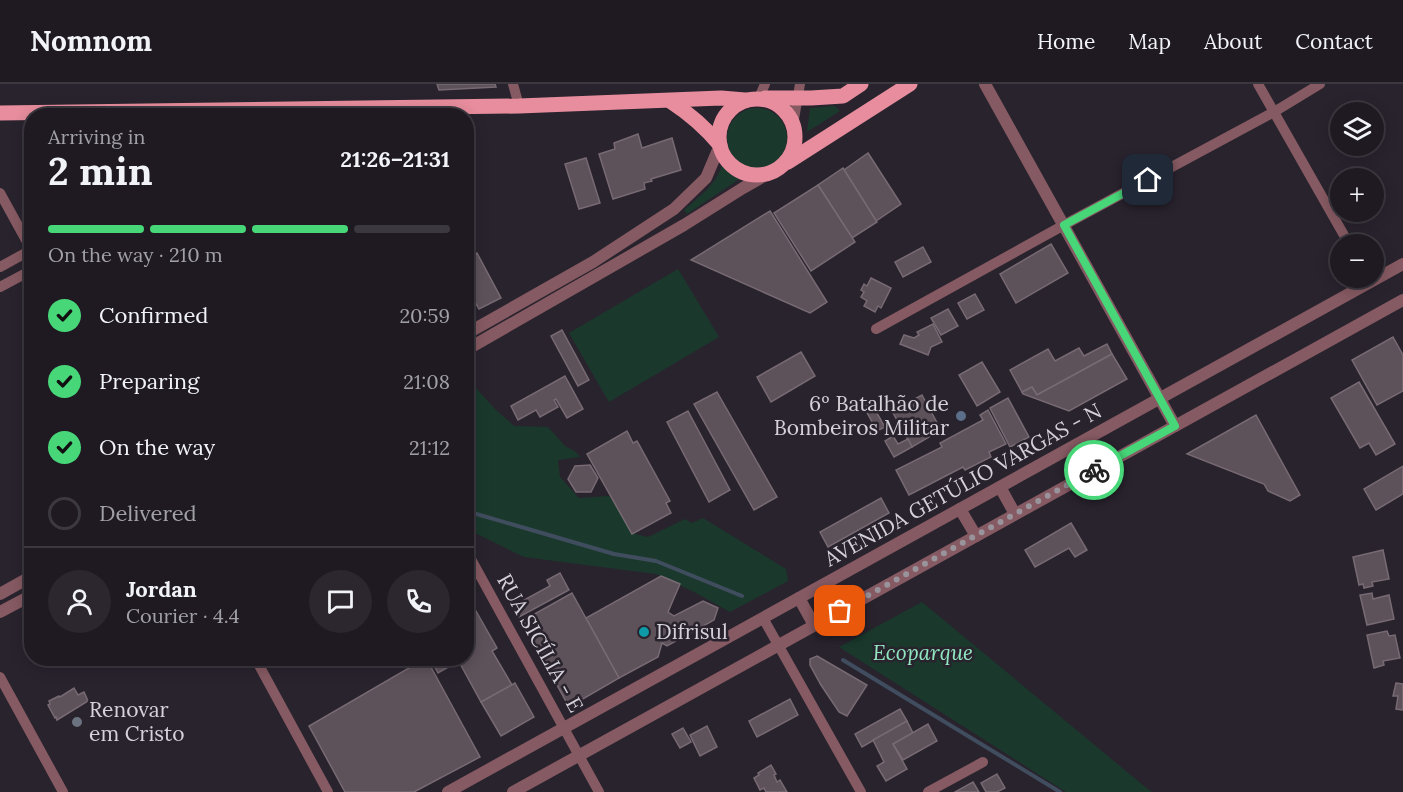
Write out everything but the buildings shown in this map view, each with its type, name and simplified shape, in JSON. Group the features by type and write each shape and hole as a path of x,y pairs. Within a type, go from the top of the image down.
{"main road":[{"path":"346,108 519,106 722,98 800,91 843,96 861,84"},
{"path":"670,100 702,124 734,167 745,173 757,175 777,169 910,84"},
{"path":"756,94 774,102 786,111 793,125 794,147 790,156 777,169"},
{"path":"720,146 721,123 727,113 735,105 756,94"},
{"path":"0,112 24,112"}],"street":[{"path":"513,84 519,106"},
{"path":"985,84 1175,426"},
{"path":"1258,84 1343,234"},
{"path":"876,329 1274,112 1320,84"},
{"path":"793,125 800,91"},
{"path":"474,329 593,262 674,209 706,178 720,146"},
{"path":"474,345 777,169"},
{"path":"0,193 24,237"},
{"path":"616,247 623,260"},
{"path":"0,267 24,254"},
{"name":"AVENIDA GETÚLIO VARGAS - N","path":"1384,273 1403,264"},
{"path":"0,287 24,274"},
{"name":"AVENIDA GETÚLIO VARGAS - N","path":"448,792 463,788 564,728 1355,288"},
{"path":"513,792 1403,300"},
{"path":"1000,487 1015,514"},
{"path":"960,508 976,536"},
{"name":"RUA SICÍLIA - E","path":"474,565 599,792"},
{"path":"0,594 24,580"},
{"path":"799,598 814,625"},
{"path":"0,612 24,599"},
{"path":"763,618 861,792"},
{"path":"259,666 328,792"},
{"path":"0,677 63,792"},
{"path":"928,792 983,762"}],"green space":[{"path":"835,106 840,111 807,132 810,108"},
{"path":"751,108 763,108 774,113 782,121 787,138 785,150 774,163 763,168 751,168 740,163 732,155 727,144 727,132 732,121 740,113"},
{"path":"722,165 741,178 687,214 684,210 711,185"},
{"path":"678,269 719,337 609,402 569,333"},
{"path":"474,386 514,426 548,427 565,446 576,452 580,457 558,460 560,477 579,498 609,496 635,534 648,537 685,519 692,523 703,518 786,569 788,581 730,612 656,574 524,557 474,532"},
{"name":"Ecoparque","path":"922,602 1152,792 1066,792 839,647"}],"waterway":[{"path":"474,513 614,554 656,561 742,596"},
{"path":"843,660 1060,792"}],"way so far":[{"path":"840,611 1094,470"}],"place":[{"name":"6º Batalhão de Bombeiros Militar","path":"961,416"},
{"name":"Difrisul","path":"644,632"},
{"name":"Renovar em Cristo","path":"77,722"}],"route":[{"path":"1094,470 1175,426 1064,225 1148,180"}]}
